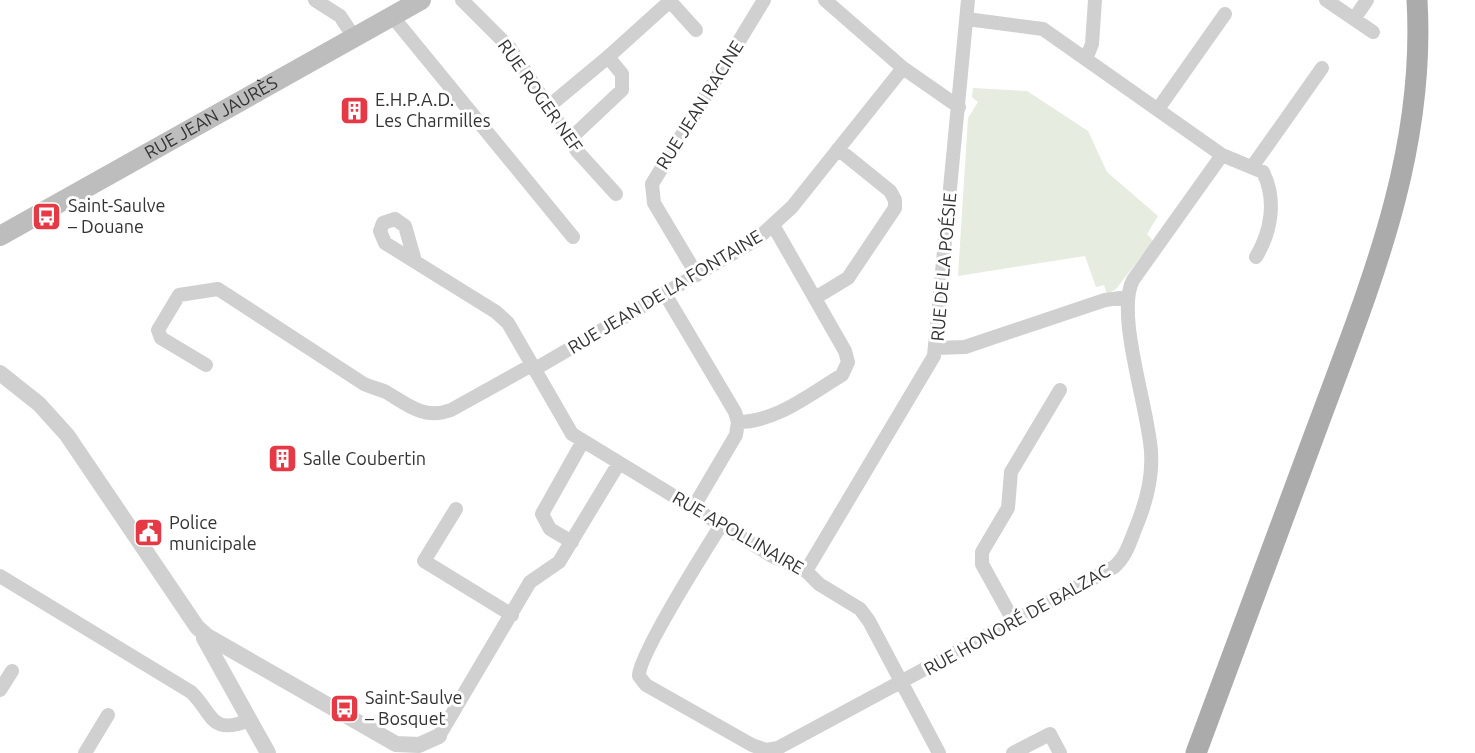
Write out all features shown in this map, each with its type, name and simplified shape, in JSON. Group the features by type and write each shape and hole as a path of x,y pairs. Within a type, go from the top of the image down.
{"main road":[{"name":"RUE JEAN JAURÈS","path":"1,228 396,8 421,0"},
{"path":"1196,753 1348,346 1391,224 1412,125 1418,54 1417,0"}],"street":[{"path":"315,0 340,16 351,33"},
{"name":"RUE ROGER NEF","path":"462,0 510,48 569,140 616,194"},
{"name":"RUE JEAN RACINE","path":"697,275 654,203 652,184 764,0"},
{"path":"825,0 903,68 958,107"},
{"name":"RUE DE LA POÉSIE","path":"806,571 928,369 936,348 968,0"},
{"path":"1086,58 1091,49 1095,0"},
{"path":"1326,0 1373,32"},
{"path":"1353,19 1367,0"},
{"path":"548,107 670,1 696,30"},
{"path":"396,8 573,237"},
{"path":"1158,109 1225,14"},
{"path":"966,19 1039,27 1222,155 1263,172 1271,213 1268,236 1256,257"},
{"path":"569,140 622,90 622,74 608,57"},
{"name":"RUE JEAN DE LA FONTAINE","path":"206,365 160,338 158,330 179,295 218,289 269,321 286,336 364,384 383,391 422,413 437,414 451,410 533,367 743,249 773,225 798,200 903,68"},
{"path":"1252,167 1322,68"},
{"path":"815,298 848,278 895,208 895,200 890,190 838,149"},
{"name":"RUE HONORÉ DE BALZAC","path":"779,751 1114,567 1125,554 1144,506 1150,478 1151,451 1131,335 1128,297 1133,280 1222,155"},
{"path":"738,422 755,421 771,416 845,373 847,355 773,225"},
{"name":"RUE APOLLINAIRE","path":"415,261 505,319 565,427 618,463 721,525 783,562 806,571 819,584 863,612 939,753"},
{"path":"665,294 735,412 738,422 736,435 693,508"},
{"path":"936,348 965,347 1105,300 1128,297"},
{"path":"0,373 39,404 67,435 197,627 223,669 268,753"},
{"path":"1014,622 982,564 981,555 1008,508 1011,472 1060,390"},
{"path":"572,542 550,529 542,514 583,441"},
{"path":"197,627 214,642 238,656 412,750 439,736 530,582 556,566 618,463"},
{"path":"456,509 424,561 512,615"},
{"path":"721,525 668,613 641,664 639,676 646,685 752,745 766,750 779,751"},
{"path":"0,576 187,689 197,698 213,722 230,726 250,720"},
{"path":"223,669 228,660 238,656"},
{"path":"0,690 12,671"},
{"path":"85,753 108,715"},
{"path":"1013,753 1050,734 1060,753"}],"shaded area":[{"path":"973,88 1027,91 1088,131 1107,172 1158,216 1147,234 1153,241 1116,289 1107,294 1104,285 1096,287 1085,256 958,276 968,118 978,102 972,97"}],"place":[{"name":"E.H.P.A.D. Les Charmilles","path":"354,110"},
{"name":"Saint-Saulve – Douane","path":"47,216"},
{"name":"Salle Coubertin","path":"282,459"},
{"name":"Police municipale","path":"148,533"},
{"name":"Saint-Saulve – Bosquet","path":"344,708"}]}
